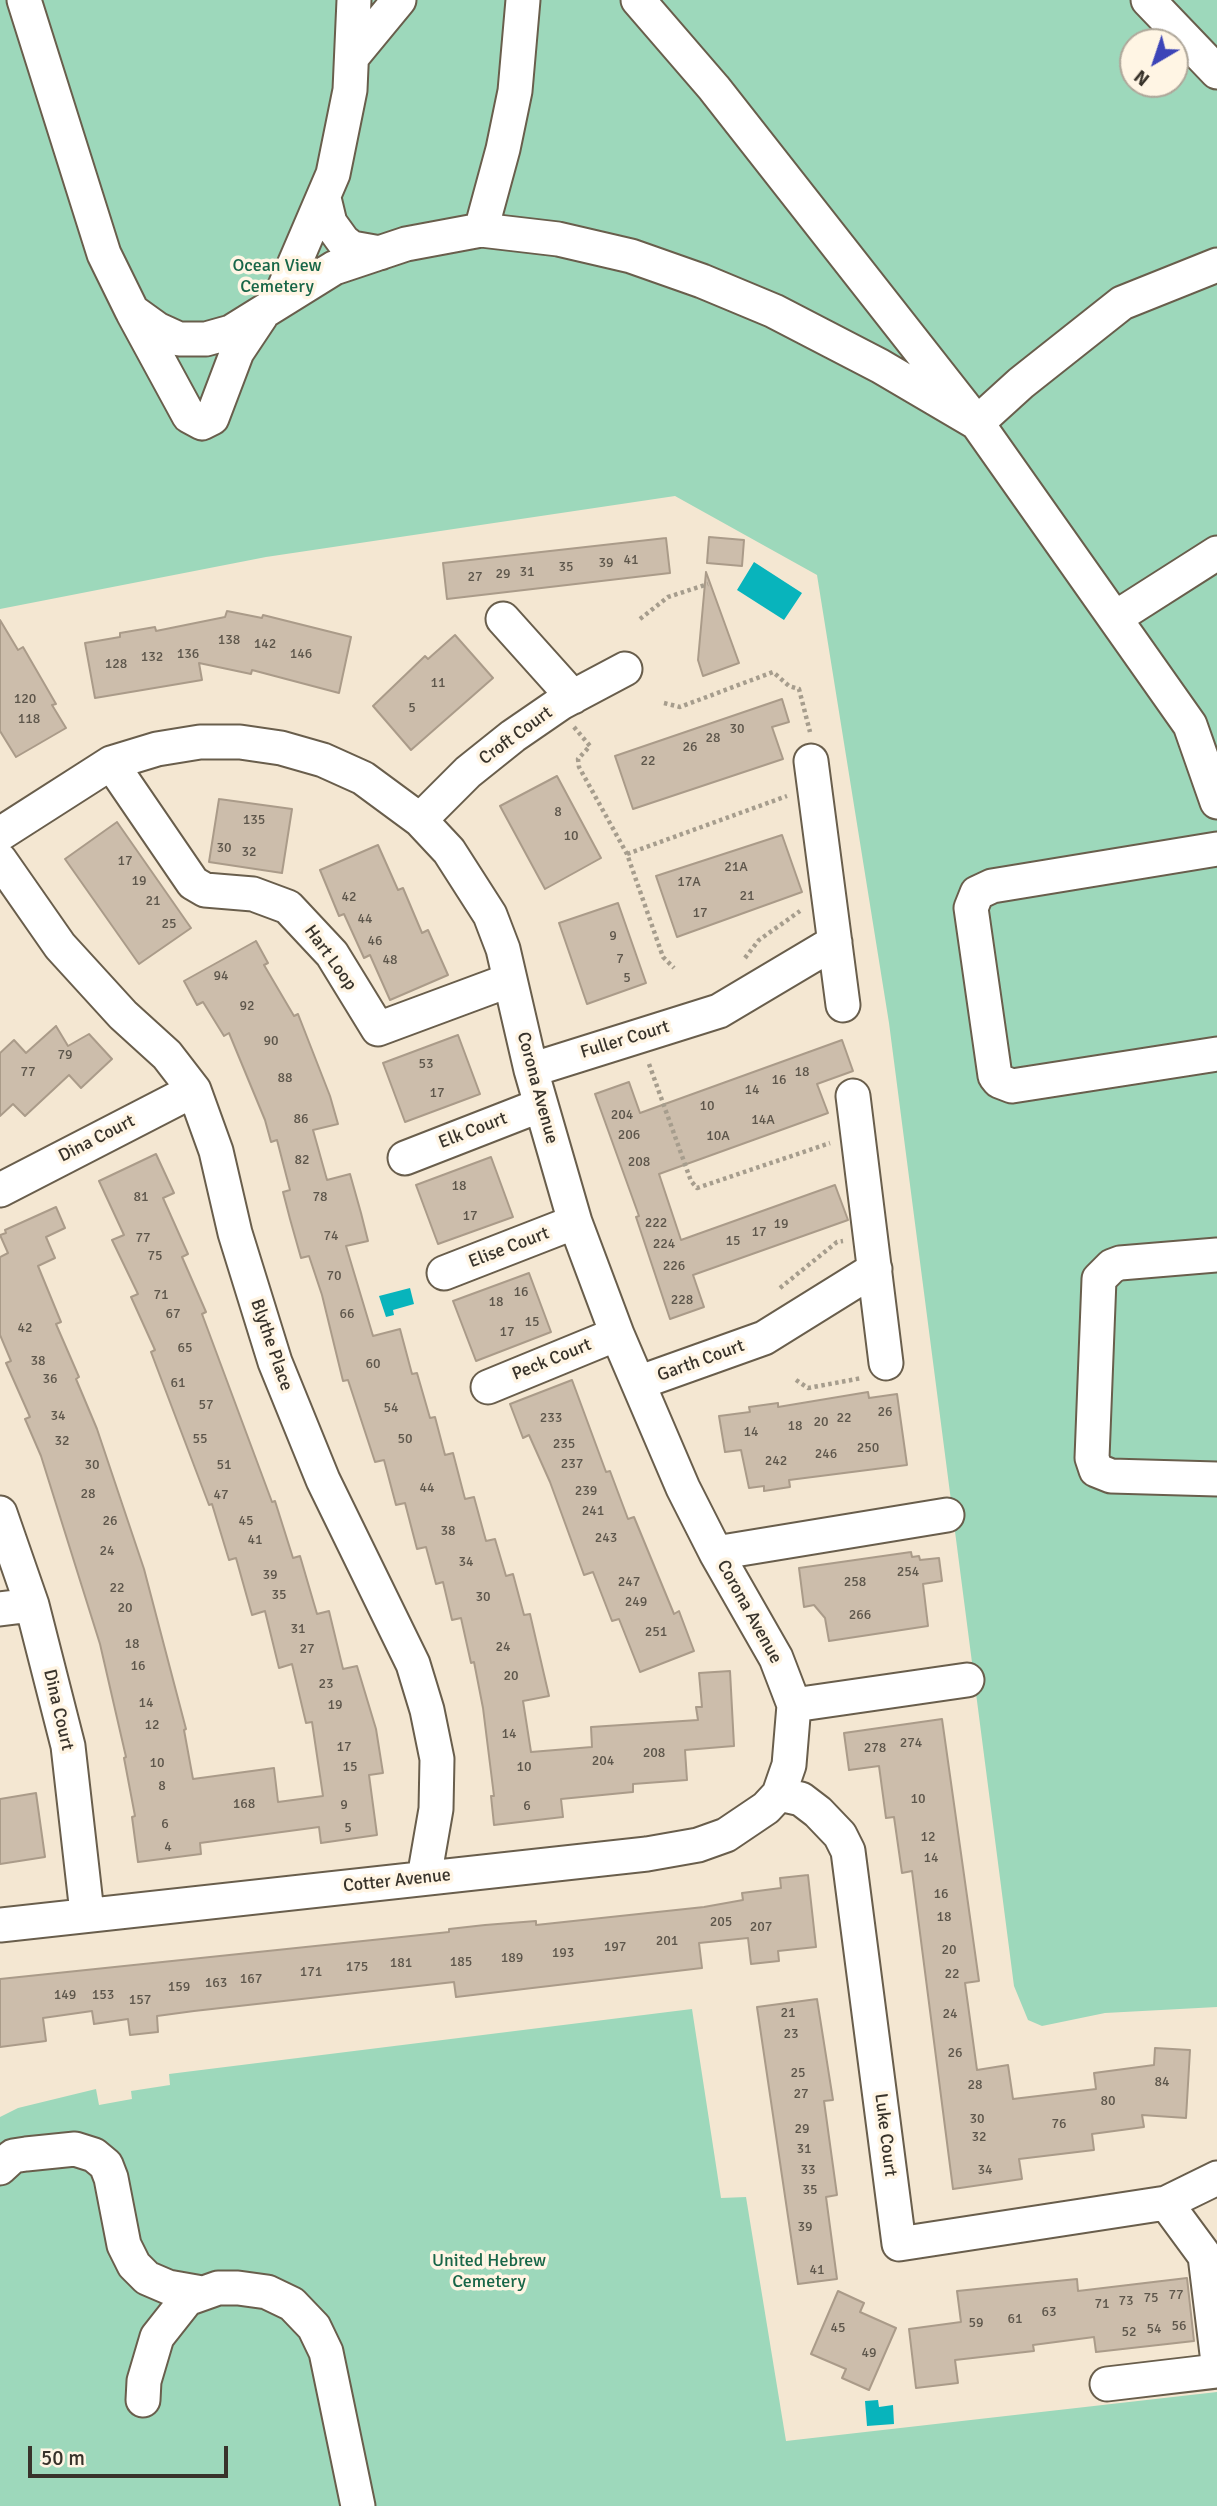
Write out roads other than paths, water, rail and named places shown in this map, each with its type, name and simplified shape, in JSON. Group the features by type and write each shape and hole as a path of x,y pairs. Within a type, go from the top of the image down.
{"street":[{"path":"24,0 104,254 189,416 202,423 212,418 237,352 273,304 333,174 350,90 354,0"},
{"path":"352,57 399,0"},
{"path":"481,230 503,149 515,91 523,0"},
{"path":"638,0 714,88 977,423 1190,724 1217,802"},
{"path":"1148,0 1217,72"},
{"path":"324,198 330,223 343,242 352,248 380,253"},
{"path":"132,311 157,329 179,339 206,339 231,332 334,268 406,244 481,230 558,239 631,256 702,281 774,311 845,347 977,423"},
{"path":"977,423 1021,383 1122,303 1217,265"},
{"path":"1115,618 1217,553"},
{"path":"503,619 572,710"},
{"name":"Croft Court","path":"420,820 468,772 513,736 572,710 625,669"},
{"name":"Corona Avenue","path":"0,834 111,763 157,749 200,742 240,742 281,748 323,760 363,778 420,820 449,851 484,904 503,949 531,1070 575,1222 617,1334 716,1553 776,1658 794,1705 789,1765 779,1794"},
{"path":"811,748 843,1005"},
{"name":"Hart Loop","path":"111,763 193,883 205,890 253,894 288,907 332,954 370,1021 378,1029 510,980"},
{"path":"1217,849 992,886 977,893 971,908 995,1076 999,1081 1012,1086 1217,1054"},
{"name":"Blythe Place","path":"0,860 60,946 124,1015 167,1055 194,1090 216,1151 235,1233 275,1362 323,1480 413,1664 420,1687 437,1759 436,1809 424,1878"},
{"name":"Fuller Court","path":"531,1070 719,1011 835,942"},
{"name":"Dina Court","path":"0,1189 194,1090"},
{"path":"853,1096 875,1269 878,1370"},
{"name":"Elk Court","path":"405,1158 541,1105"},
{"name":"Elise Court","path":"444,1273 575,1222"},
{"path":"1217,1255 1120,1264 1112,1266 1099,1279 1092,1458 1096,1470 1111,1476 1217,1479"},
{"name":"Garth Court","path":"638,1383 764,1338 875,1269"},
{"name":"Peck Court","path":"488,1387 617,1334"},
{"name":"Dina Court","path":"0,1513 32,1605 68,1746 87,1913"},
{"path":"716,1553 947,1515"},
{"path":"0,1609 32,1605"},
{"path":"794,1705 967,1680"},
{"name":"Cotter Avenue","path":"0,1925 87,1913 698,1846 726,1835 766,1808 779,1794"},
{"name":"Luke Court","path":"779,1794 800,1799 818,1812 840,1835 848,1851 899,2244 1166,2203"},
{"path":"0,2168 13,2156 26,2154 75,2149 94,2155 106,2165 111,2178 124,2245 134,2265 147,2278 168,2287 202,2293 238,2288 267,2292 292,2304 314,2327 326,2352 358,2506"},
{"path":"1217,2178 1166,2203 1205,2256 1217,2354"},
{"path":"144,2400 144,2381 157,2337 177,2309 202,2293"},
{"path":"1107,2384 1217,2371"}],"water":[{"path":"754,562 802,593 784,620 737,590"},
{"path":"410,1288 414,1304 393,1310 394,1315 386,1317 379,1296"},
{"path":"878,2400 879,2407 893,2405 894,2424 867,2426 865,2401"}],"park label":[{"name":"Ocean View Cemetery","path":"277,276"},
{"name":"United Hebrew Cemetery","path":"489,2271"}]}
